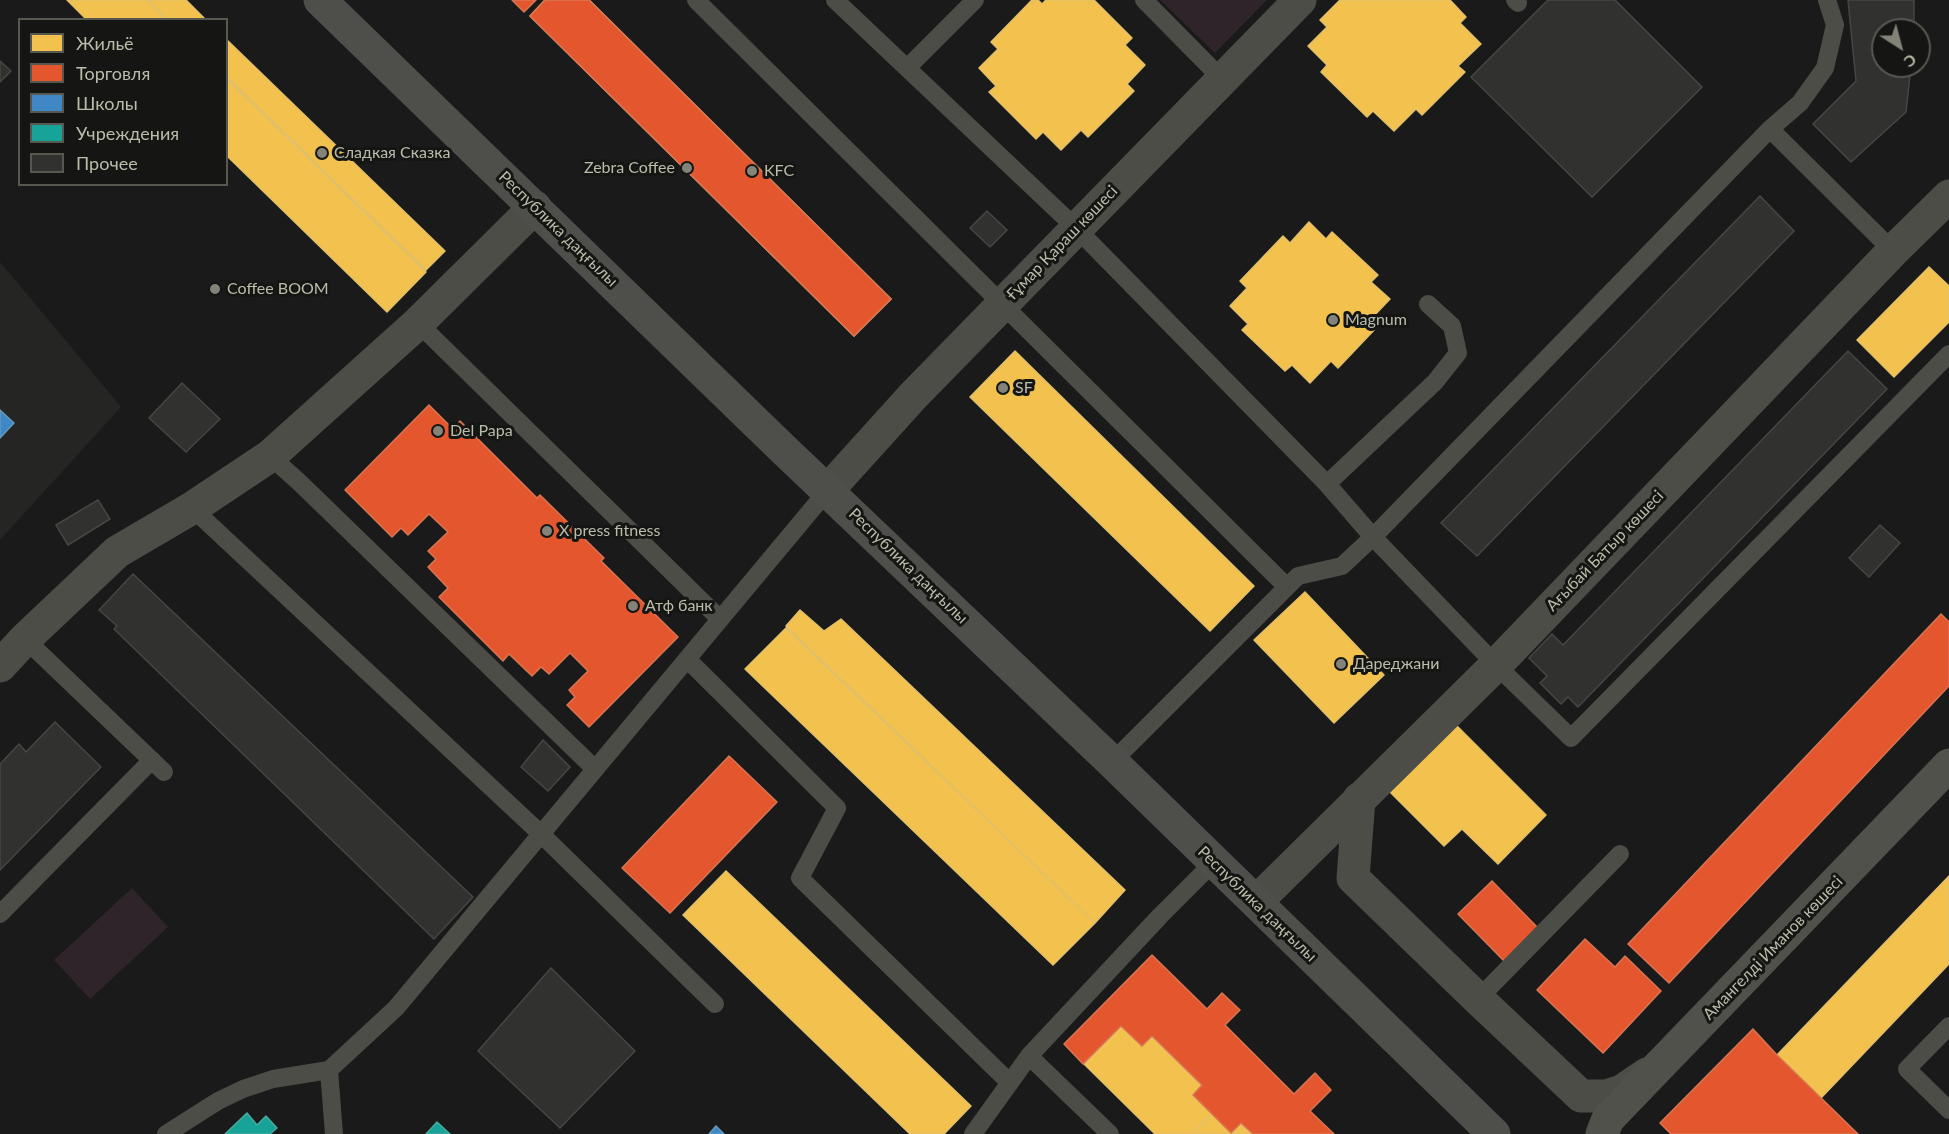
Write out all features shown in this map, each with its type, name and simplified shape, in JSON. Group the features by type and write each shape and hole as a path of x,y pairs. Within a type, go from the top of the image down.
{"main road":[{"name":"Республика даңғылы","path":"320,0 781,447 1112,762 1494,1134"}],"street":[{"name":"Ғұмар Қараш көшесі","path":"828,490 913,396 1300,0"},
{"name":"Ағыбай Батыр көшесі","path":"1248,896 1359,800 1496,665 1949,195"},
{"path":"0,666 25,639 117,552 192,508 270,456 418,323 535,207"},
{"name":"Амангелді Иманов көшесі","path":"1602,1134 1608,1119 1949,765"},
{"path":"1359,800 1353,878 1581,1096 1606,1096 1622,1091 1662,1063"}],"lane":[{"path":"696,0 1287,587"},
{"path":"835,0 1076,228 1327,484 1373,537 1496,665 1571,738 1949,354"},
{"path":"907,68 975,0"},
{"path":"1144,0 1222,79"},
{"path":"1112,762 1298,576 1342,566 1373,537 1770,129 1800,103 1826,68 1835,25 1827,0"},
{"path":"1770,129 1893,251"},
{"path":"1327,484 1435,382 1458,353 1452,327 1428,304"},
{"path":"418,323 720,619"},
{"path":"270,456 595,769"},
{"path":"166,1134 218,1101 243,1089 273,1079 329,1070 411,992 828,490"},
{"path":"192,508 541,834 715,1004"},
{"path":"0,914 158,766 25,639"},
{"path":"687,659 837,808 800,878 1010,1083"},
{"path":"1478,999 1620,854"},
{"path":"973,1134 1029,1056 1160,916 1214,862"},
{"path":"1949,1026 1907,1069 1949,1110"},
{"path":"1029,1056 1110,1134"},
{"path":"329,1070 334,1134"}],"shaded area":[{"path":"1160,0 1267,0 1215,53"},
{"path":"0,262 121,407 0,540"},
{"path":"132,888 168,927 90,999 54,960"}],"building: Жильё":[{"path":"67,0 147,0 165,18 85,18"},
{"path":"148,0 186,0 204,18 166,18"},
{"path":"545,0 589,0 891,299 854,336 530,16"},
{"path":"1032,0 1038,0 1042,4 1046,0 1094,0 1132,38 1125,45 1145,65 1127,84 1134,91 1088,137 1081,130 1061,150 1043,132 1036,139 989,92 996,86 979,68 998,49 991,42"},
{"path":"1340,0 1450,0 1466,17 1460,23 1481,44 1458,66 1465,72 1422,115 1416,109 1394,131 1373,111 1367,117 1321,72 1327,65 1308,46 1327,27 1320,20"},
{"path":"228,41 445,251 426,270 228,78"},
{"path":"228,80 426,272 387,312 228,157"},
{"path":"1309,222 1326,239 1332,232 1378,275 1371,282 1390,299 1370,320 1377,327 1338,368 1331,361 1310,383 1292,365 1285,371 1242,330 1248,324 1230,306 1247,288 1240,281 1283,236 1290,243"},
{"path":"1929,267 1949,286 1949,322 1894,377 1857,340"},
{"path":"1015,351 1254,586 1210,631 970,397"},
{"path":"1305,592 1384,675 1334,723 1254,640"},
{"path":"800,610 824,631 841,619 1125,890 1095,923 786,626"},
{"path":"786,628 1095,923 1053,965 745,669"},
{"path":"1456,725 1546,815 1498,864 1462,829 1444,846 1390,792"},
{"path":"726,871 971,1106 944,1134 910,1134 683,915"},
{"path":"1949,876 1949,964 1821,1098 1777,1055"},
{"path":"1121,1026 1142,1046 1152,1036 1202,1086 1192,1095 1212,1114 1192,1134 1155,1134 1084,1064"},
{"path":"1212,1114 1232,1133 1241,1123 1252,1134 1192,1134"}],"building: Торговля":[{"path":"512,0 536,0 524,12"},
{"path":"545,0 589,0 891,299 854,336 530,16"},
{"path":"429,405 453,429 460,421 537,498 540,495 604,558 601,561 678,637 589,727 567,705 575,697 569,690 588,671 570,653 549,674 541,667 532,676 509,654 503,661 439,597 448,588 428,567 436,559 428,551 448,532 429,514 408,535 401,528 392,537 345,490"},
{"path":"1941,614 1949,622 1949,686 1669,983 1628,944"},
{"path":"729,756 777,802 670,913 622,868"},
{"path":"1492,881 1539,929 1505,962 1458,914"},
{"path":"1585,939 1615,967 1625,956 1661,991 1603,1053 1537,990"},
{"path":"1152,955 1207,1009 1222,993 1240,1010 1225,1025 1294,1094 1315,1073 1331,1090 1310,1111 1334,1134 1253,1134 1241,1123 1231,1133 1193,1095 1202,1085 1152,1036 1142,1046 1121,1026 1083,1064 1064,1044"},
{"path":"1753,1029 1858,1134 1671,1134 1660,1123"}],"building: Школы":[{"path":"0,410 14,423 0,438"},
{"path":"716,1126 724,1134 709,1134"}],"building: Учреждения":[{"path":"247,1113 257,1125 266,1116 277,1128 270,1134 225,1134"},
{"path":"437,1122 450,1134 426,1134"}],"building: Прочее":[{"path":"1548,0 1615,0 1702,87 1592,197 1471,77"},
{"path":"1848,0 1914,0 1914,18 1871,18 1871,78 1910,78 1906,112 1851,162 1813,124 1856,81"},
{"path":"0,61 11,71 0,82"},
{"path":"1760,196 1794,231 1477,556 1441,523"},
{"path":"987,211 1007,230 990,247 970,228"},
{"path":"1848,351 1887,389 1578,707 1568,697 1561,704 1540,683 1547,676 1529,658 1552,634 1563,645"},
{"path":"182,383 220,419 186,452 149,418"},
{"path":"98,500 110,519 68,545 56,525"},
{"path":"1880,525 1900,543 1869,577 1849,558"},
{"path":"133,574 473,897 434,939 114,629 117,626 99,610"},
{"path":"55,722 101,767 0,870 0,764 19,744 26,752"},
{"path":"543,740 570,767 548,791 521,767"},
{"path":"551,968 635,1051 560,1128 478,1051"}],"place":[{"name":"Сладкая Сказка","path":"322,153"},
{"name":"Zebra Coffee","path":"687,168"},
{"name":"KFC","path":"752,171"},
{"name":"Coffee BOOM","path":"215,289"},
{"name":"Magnum","path":"1333,320"},
{"name":"SF","path":"1003,388"},
{"name":"Del Papa","path":"438,431"},
{"name":"X press fitness","path":"547,531"},
{"name":"Атф банк","path":"633,606"},
{"name":"Дареджани","path":"1341,664"}]}
